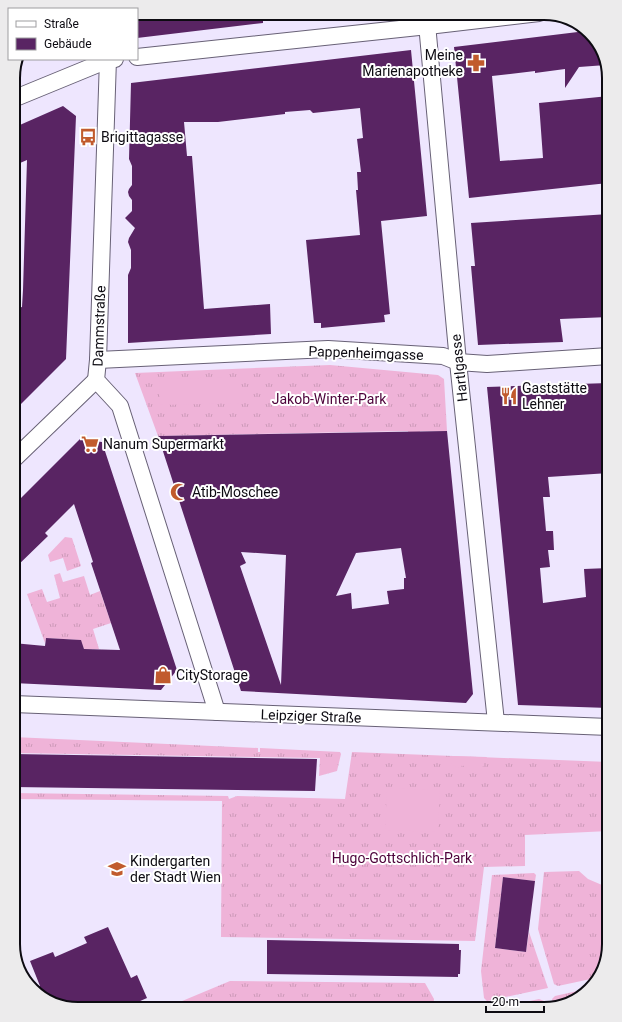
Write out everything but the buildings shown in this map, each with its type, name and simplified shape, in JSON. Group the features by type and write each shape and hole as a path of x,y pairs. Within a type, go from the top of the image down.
{"street":[{"path":"138,57 427,20"},
{"name":"Hartlgasse","path":"427,20 458,362 496,722"},
{"path":"20,96 108,60"},
{"name":"Dammstraße","path":"110,60 96,380 120,406 217,712"},
{"name":"Pappenheimgasse","path":"98,360 328,349 443,356 458,362 487,364 602,356"},
{"path":"20,453 96,380"},
{"name":"Leipziger Straße","path":"20,704 602,727"}],"green space":[{"name":"Jakob-Winter-Park","path":"330,365 438,375 444,379 447,431 420,431 420,439 408,440 408,431 158,436 135,373"},
{"path":"240,377 240,403 160,405 159,379"},
{"path":"65,537 72,538 81,566 67,571 63,558 50,562 48,555"},
{"path":"60,573 63,582 84,576 90,595 100,591 111,623 93,629 99,649 84,649 80,640 46,638 45,643 27,594 42,589 47,602 60,598 54,575"},
{"path":"20,737 258,748 258,752 260,752 260,748 340,752 341,754 337,771 319,776 320,758 20,753"},
{"name":"Hugo-Gottschlich-Park","path":"352,752 602,762 602,831 525,835 525,866 484,867 475,941 221,937 222,801 20,799 20,793 228,796 229,799 237,796 345,799"},
{"path":"450,756 487,757 479,775 462,765 460,769 448,762"},
{"path":"590,763 602,764 602,774 587,768"},
{"path":"387,788 440,790 438,832 385,830"},
{"path":"579,871 588,879 602,885 602,951 598,966 590,979 558,986 554,984 538,929 544,872"},
{"path":"534,873 536,875 535,881 503,877 495,948 526,952 529,932 548,988 487,1001 484,998 481,971 492,875"},
{"path":"230,981 425,983 434,999 434,1002 180,1002"},
{"path":"578,991 563,999 553,1001 552,999 555,996"},
{"path":"539,999 544,1002 544,1002 525,1002"}],"place":[{"name":"Meine Marienapotheke","path":"476,63"},
{"name":"Brigittagasse","path":"88,137"},
{"name":"Gaststätte Lehner","path":"509,396"},
{"name":"Nanum Supermarkt","path":"90,444"},
{"name":"Atib-Moschee","path":"179,492"},
{"name":"CityStorage","path":"163,675"},
{"name":"Kindergarten der Stadt Wien","path":"117,869"}]}
